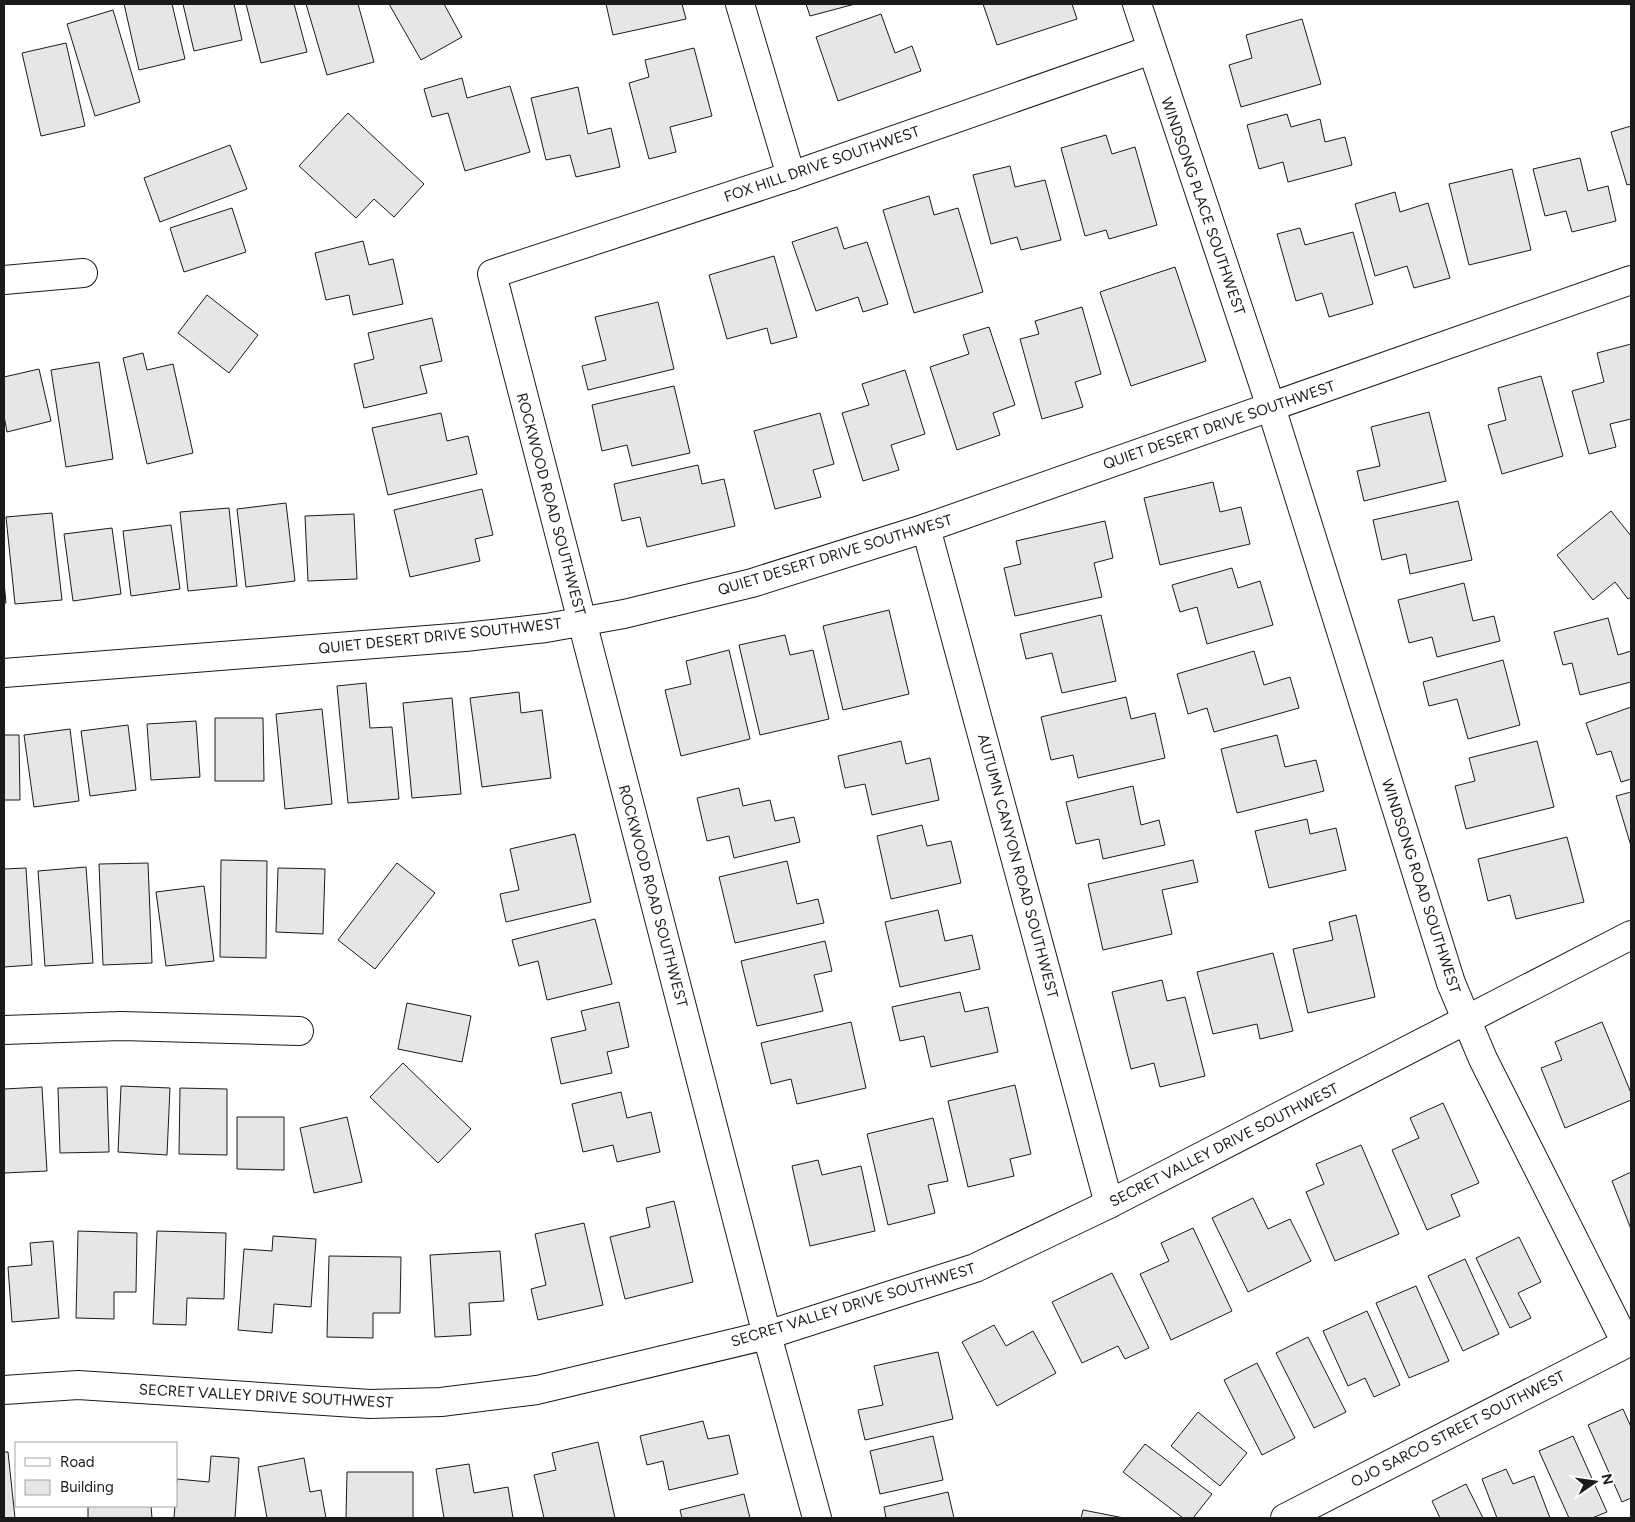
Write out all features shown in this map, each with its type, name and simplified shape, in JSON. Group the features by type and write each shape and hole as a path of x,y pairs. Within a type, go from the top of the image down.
{"street":[{"path":"740,4 791,176"},
{"name":"WINDSONG PLACE SOUTHWEST","path":"1137,4 1271,407"},
{"name":"FOX HILL DRIVE SOUTHWEST","path":"492,274 791,176 1151,50"},
{"path":"4,280 83,273"},
{"name":"ROCKWOOD ROAD SOUTHWEST","path":"492,274 767,1335 817,1518"},
{"name":"QUIET DESERT DRIVE SOUTHWEST","path":"4,673 465,637 624,614 752,583 926,528 1631,280"},
{"name":"WINDSONG ROAD SOUTHWEST","path":"1271,407 1451,983 1465,1020 1483,1059 1629,1342"},
{"name":"AUTUMN CANYON ROAD SOUTHWEST","path":"926,528 1110,1204"},
{"name":"SECRET VALLEY DRIVE SOUTHWEST","path":"4,1390 78,1385 370,1404 442,1402 537,1390 767,1335 975,1268 1110,1204 1631,936"},
{"path":"4,1030 121,1026 299,1032"},
{"name":"OJO SARCO STREET SOUTHWEST","path":"1285,1518 1629,1342"}],"building":[{"path":"124,4 172,4 185,59 139,70"},
{"path":"183,4 234,4 242,40 194,51"},
{"path":"246,4 294,4 307,52 261,63"},
{"path":"306,4 358,4 374,62 327,75"},
{"path":"389,4 444,4 462,37 421,60"},
{"path":"606,4 682,4 686,19 613,35"},
{"path":"806,4 855,4 810,16"},
{"path":"983,4 1072,4 1077,19 997,45"},
{"path":"113,10 140,102 95,116 67,24"},
{"path":"881,14 895,53 912,46 921,71 838,101 816,37"},
{"path":"1302,19 1321,84 1241,107 1229,65 1252,58 1246,35"},
{"path":"66,43 85,126 41,136 22,53"},
{"path":"694,48 712,116 670,127 676,152 649,159 629,83 649,77 645,60"},
{"path":"462,78 467,98 510,86 530,152 465,171 448,113 432,117 424,89"},
{"path":"578,87 588,134 611,128 620,167 576,177 570,155 546,160 531,98"},
{"path":"348,113 424,184 394,217 374,199 356,218 299,166"},
{"path":"1287,114 1291,127 1320,119 1325,142 1345,137 1352,165 1288,182 1283,162 1259,169 1247,125"},
{"path":"1631,126 1631,184 1627,185 1611,132"},
{"path":"1106,135 1112,154 1135,147 1157,225 1109,239 1106,230 1085,236 1061,148"},
{"path":"230,145 247,189 160,222 144,178"},
{"path":"1580,158 1588,191 1608,186 1616,221 1572,232 1566,211 1545,216 1533,169"},
{"path":"1010,166 1015,187 1045,180 1061,240 1021,250 1017,237 991,244 973,175"},
{"path":"1512,169 1531,250 1469,265 1449,184"},
{"path":"1395,192 1400,212 1428,203 1450,278 1414,288 1407,266 1375,276 1355,204"},
{"path":"929,196 934,215 958,208 983,292 914,313 883,210"},
{"path":"232,208 246,252 184,272 170,228"},
{"path":"837,227 844,249 867,242 888,304 863,312 858,297 816,311 792,242"},
{"path":"1300,228 1305,245 1353,232 1373,304 1329,317 1322,293 1296,301 1277,234"},
{"path":"363,241 369,265 393,259 403,304 353,315 349,295 326,300 315,253"},
{"path":"774,256 797,337 771,344 767,328 727,339 709,275"},
{"path":"1175,267 1206,361 1131,386 1100,292"},
{"path":"207,295 258,335 229,373 178,333"},
{"path":"658,302 674,369 588,390 582,366 606,360 595,317"},
{"path":"1082,307 1101,374 1075,382 1083,407 1042,419 1020,339 1039,334 1035,321"},
{"path":"432,318 442,361 420,366 427,393 364,408 354,364 374,359 368,333"},
{"path":"989,327 1015,405 993,413 1000,435 957,450 930,367 969,354 963,335"},
{"path":"1631,344 1631,419 1610,424 1616,447 1589,454 1572,391 1604,382 1597,353"},
{"path":"143,353 147,370 173,364 193,453 147,464 123,358"},
{"path":"99,362 113,459 66,467 51,370"},
{"path":"39,369 51,421 7,432 4,416 4,377"},
{"path":"905,370 925,434 891,445 899,470 863,481 842,413 869,405 862,384"},
{"path":"1541,376 1563,456 1502,474 1488,425 1506,420 1498,388"},
{"path":"674,386 690,453 632,466 627,445 602,451 592,405"},
{"path":"1429,412 1446,481 1364,501 1357,471 1380,466 1371,427"},
{"path":"441,413 447,441 468,436 477,474 388,495 372,428"},
{"path":"820,413 834,464 813,470 821,497 775,509 754,431"},
{"path":"698,465 702,484 724,479 735,526 647,547 640,517 622,521 614,484"},
{"path":"1213,482 1220,512 1241,507 1250,544 1160,565 1144,498"},
{"path":"482,489 493,535 475,539 480,561 410,577 394,510"},
{"path":"1458,501 1472,560 1410,574 1406,554 1382,560 1373,520"},
{"path":"286,503 295,581 246,587 237,509"},
{"path":"229,508 237,586 188,591 180,512"},
{"path":"1611,511 1631,536 1631,597 1628,599 1615,582 1593,600 1557,555"},
{"path":"52,513 62,600 15,604 6,517"},
{"path":"354,514 357,579 308,581 305,516"},
{"path":"1105,521 1113,558 1094,563 1102,597 1015,616 1004,568 1021,564 1016,541"},
{"path":"171,525 180,589 131,596 123,531"},
{"path":"112,528 121,594 73,601 64,534"},
{"path":"1232,568 1238,588 1260,581 1273,625 1207,644 1197,607 1180,612 1172,585"},
{"path":"4,582 6,603 4,603"},
{"path":"1464,583 1473,621 1494,616 1500,641 1437,657 1432,637 1409,643 1398,600"},
{"path":"889,610 909,694 843,710 823,626"},
{"path":"1101,615 1116,681 1062,693 1052,653 1026,659 1020,634"},
{"path":"1608,618 1618,655 1631,651 1631,682 1580,695 1572,663 1563,665 1554,632"},
{"path":"785,635 790,655 813,650 829,719 760,735 739,645"},
{"path":"729,650 750,739 681,756 665,690 691,684 686,661"},
{"path":"1254,651 1264,685 1290,677 1299,708 1214,732 1207,708 1188,714 1177,674"},
{"path":"1503,660 1520,725 1468,739 1457,699 1429,706 1423,682"},
{"path":"366,683 370,728 392,727 399,799 348,803 337,686"},
{"path":"519,692 521,713 542,710 551,778 482,787 470,698"},
{"path":"1126,697 1131,719 1155,713 1165,758 1078,778 1073,755 1051,760 1041,717"},
{"path":"452,698 461,794 412,798 403,703"},
{"path":"1631,707 1631,779 1621,782 1611,751 1597,755 1586,723"},
{"path":"322,709 332,804 285,809 276,714"},
{"path":"215,718 263,718 264,781 215,781"},
{"path":"196,721 200,777 151,780 147,724"},
{"path":"128,725 136,790 90,796 81,731"},
{"path":"70,729 79,801 34,807 24,735"},
{"path":"4,735 19,735 20,800 4,800"},
{"path":"1277,735 1285,767 1316,760 1324,791 1237,813 1221,749"},
{"path":"901,741 906,764 930,758 939,800 872,815 865,784 845,788 838,756"},
{"path":"1537,741 1554,807 1466,829 1455,786 1475,781 1469,758"},
{"path":"1133,786 1141,825 1159,820 1165,845 1103,859 1099,839 1076,844 1066,802"},
{"path":"739,788 743,806 770,800 775,821 794,817 800,842 734,858 729,836 707,841 697,798"},
{"path":"1631,792 1631,846 1616,796"},
{"path":"1307,819 1310,834 1336,828 1346,870 1269,888 1255,831"},
{"path":"922,825 927,846 951,841 961,883 891,899 877,836"},
{"path":"575,834 591,902 506,922 500,894 519,890 510,849"},
{"path":"1567,837 1584,902 1516,919 1510,895 1488,901 1478,859"},
{"path":"221,860 267,861 266,958 220,957"},
{"path":"1193,860 1198,882 1162,890 1172,934 1103,950 1088,884"},
{"path":"787,861 797,904 818,899 824,923 735,943 719,877"},
{"path":"148,863 152,963 103,965 99,864"},
{"path":"397,863 435,893 375,969 338,940"},
{"path":"86,867 93,963 45,966 38,871"},
{"path":"26,868 32,965 4,967 4,869"},
{"path":"278,868 325,869 323,934 276,932"},
{"path":"204,886 214,961 166,966 156,892"},
{"path":"938,910 945,941 972,935 980,969 900,987 885,922"},
{"path":"1356,915 1375,997 1308,1013 1293,949 1333,940 1329,922"},
{"path":"595,919 612,984 547,1000 538,961 519,966 512,940"},
{"path":"825,941 832,971 814,975 823,1011 757,1026 741,961"},
{"path":"1273,953 1293,1031 1260,1039 1257,1024 1213,1034 1197,972"},
{"path":"1162,980 1167,1001 1185,997 1205,1076 1160,1087 1154,1063 1131,1069 1112,992"},
{"path":"960,992 965,1012 988,1007 998,1052 931,1067 924,1036 900,1041 892,1007"},
{"path":"619,1002 629,1047 607,1052 612,1073 561,1084 551,1038 586,1030 581,1011"},
{"path":"407,1003 471,1016 462,1062 398,1049"},
{"path":"851,1022 866,1088 797,1104 791,1079 771,1084 761,1043"},
{"path":"1602,1022 1631,1093 1631,1100 1565,1128 1541,1068 1562,1060 1555,1042"},
{"path":"403,1063 471,1129 438,1163 370,1097"},
{"path":"1015,1085 1031,1154 1010,1159 1014,1176 968,1187 948,1101"},
{"path":"121,1086 170,1088 167,1155 118,1152"},
{"path":"42,1087 47,1171 4,1173 4,1089"},
{"path":"107,1087 109,1152 60,1153 58,1088"},
{"path":"180,1088 227,1089 227,1155 179,1154"},
{"path":"621,1092 627,1118 651,1112 660,1152 617,1162 613,1145 583,1152 572,1104"},
{"path":"1443,1103 1479,1183 1451,1195 1460,1216 1427,1230 1392,1150 1419,1138 1410,1118"},
{"path":"237,1117 284,1117 284,1170 237,1169"},
{"path":"347,1117 362,1182 314,1193 300,1128"},
{"path":"933,1118 948,1181 928,1185 935,1213 888,1225 867,1134"},
{"path":"1361,1145 1399,1234 1335,1261 1306,1192 1324,1184 1316,1164"},
{"path":"818,1160 822,1175 861,1166 875,1231 810,1246 792,1166"},
{"path":"1631,1172 1631,1229 1612,1181"},
{"path":"1253,1198 1268,1229 1290,1219 1311,1261 1248,1292 1212,1218"},
{"path":"674,1201 693,1282 625,1299 610,1237 650,1227 646,1208"},
{"path":"584,1223 603,1305 538,1320 531,1289 546,1285 535,1234"},
{"path":"1193,1228 1232,1311 1171,1340 1140,1274 1169,1261 1161,1243"},
{"path":"78,1231 137,1233 136,1292 114,1292 114,1319 76,1318"},
{"path":"157,1231 226,1233 224,1299 187,1298 186,1325 153,1324"},
{"path":"273,1236 316,1239 311,1307 274,1304 272,1333 238,1330 244,1249 272,1251"},
{"path":"1519,1237 1541,1282 1518,1293 1531,1318 1510,1328 1476,1258"},
{"path":"53,1241 59,1318 12,1322 8,1267 32,1265 30,1243"},
{"path":"500,1251 504,1301 469,1303 471,1335 435,1337 430,1255"},
{"path":"329,1256 401,1257 400,1313 373,1313 373,1338 327,1337"},
{"path":"1465,1259 1499,1334 1463,1351 1428,1276"},
{"path":"1112,1273 1149,1348 1125,1359 1118,1346 1082,1363 1052,1302"},
{"path":"1416,1286 1449,1361 1409,1378 1376,1303"},
{"path":"1367,1311 1400,1385 1374,1397 1365,1378 1348,1386 1323,1331"},
{"path":"994,1325 1006,1346 1033,1331 1056,1373 997,1406 962,1342"},
{"path":"1308,1337 1346,1412 1314,1428 1276,1353"},
{"path":"938,1352 953,1419 865,1440 858,1410 883,1405 874,1366"},
{"path":"1257,1363 1295,1438 1262,1455 1224,1380"},
{"path":"1623,1409 1631,1427 1631,1498 1622,1502 1588,1425"},
{"path":"1198,1412 1247,1453 1220,1486 1171,1446"},
{"path":"703,1421 708,1439 729,1435 738,1474 669,1490 663,1461 647,1465 640,1436"},
{"path":"933,1436 943,1480 880,1494 870,1451"},
{"path":"1573,1436 1607,1512 1592,1518 1569,1518 1539,1451"},
{"path":"598,1442 615,1518 544,1518 534,1475 556,1470 552,1453"},
{"path":"1145,1444 1212,1494 1193,1518 1183,1518 1123,1472"},
{"path":"4,1452 8,1452 15,1518 4,1518"},
{"path":"211,1456 239,1458 235,1518 174,1518 175,1507 178,1507 178,1479 209,1482"},
{"path":"304,1458 310,1492 321,1490 326,1518 267,1518 258,1467"},
{"path":"469,1464 474,1493 508,1487 513,1518 444,1518 436,1469"},
{"path":"1506,1469 1513,1484 1534,1476 1550,1518 1497,1518 1482,1479"},
{"path":"347,1472 413,1472 413,1518 346,1518"},
{"path":"1466,1484 1483,1518 1440,1518 1432,1501"},
{"path":"948,1492 954,1518 886,1518 884,1507"},
{"path":"744,1494 750,1518 682,1518 680,1510"},
{"path":"88,1507 151,1507 152,1518 88,1518"},
{"path":"1083,1510 1124,1518 1081,1518"}]}
